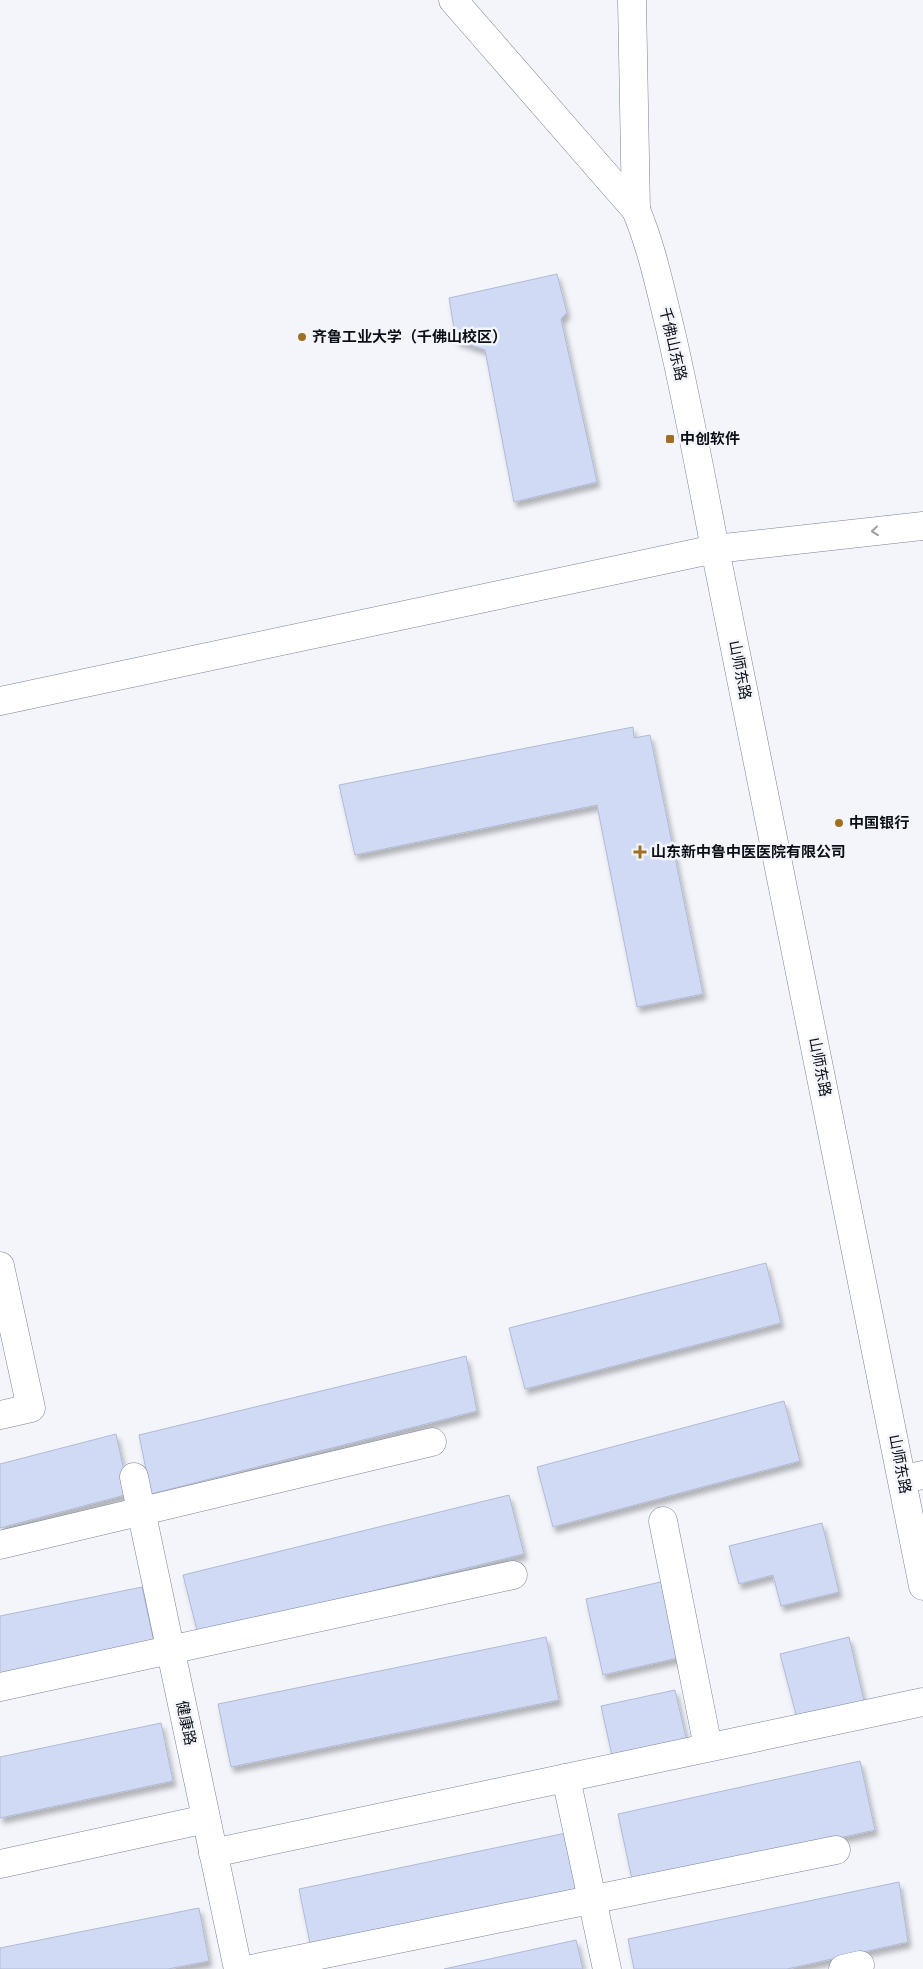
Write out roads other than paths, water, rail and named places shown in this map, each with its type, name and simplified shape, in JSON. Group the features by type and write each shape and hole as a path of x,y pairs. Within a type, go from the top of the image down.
{"street":[{"name":"千佛山东路","path":"453,0 636,210 645,232 657,274 681,377 716,549"},
{"path":"632,0 636,210"},
{"path":"0,700 716,549 923,526"},
{"name":"山师东路","path":"716,549 913,1477 923,1586"},
{"path":"0,1266 31,1408 0,1415"},
{"path":"0,1545 432,1442"},
{"name":"健康路","path":"134,1477 238,1969"},
{"path":"663,1521 708,1748"},
{"path":"0,1687 512,1575"},
{"path":"213,1853 923,1702"},
{"path":"566,1778 607,1969"},
{"path":"0,1864 206,1819"},
{"path":"251,1969 836,1850"}],"place":[{"name":"齐鲁工业大学（千佛山校区）","path":"302,337"},
{"name":"中创软件","path":"670,439"},
{"name":"中国银行","path":"839,823"},
{"name":"山东新中鲁中医医院有限公司","path":"640,852"}]}
